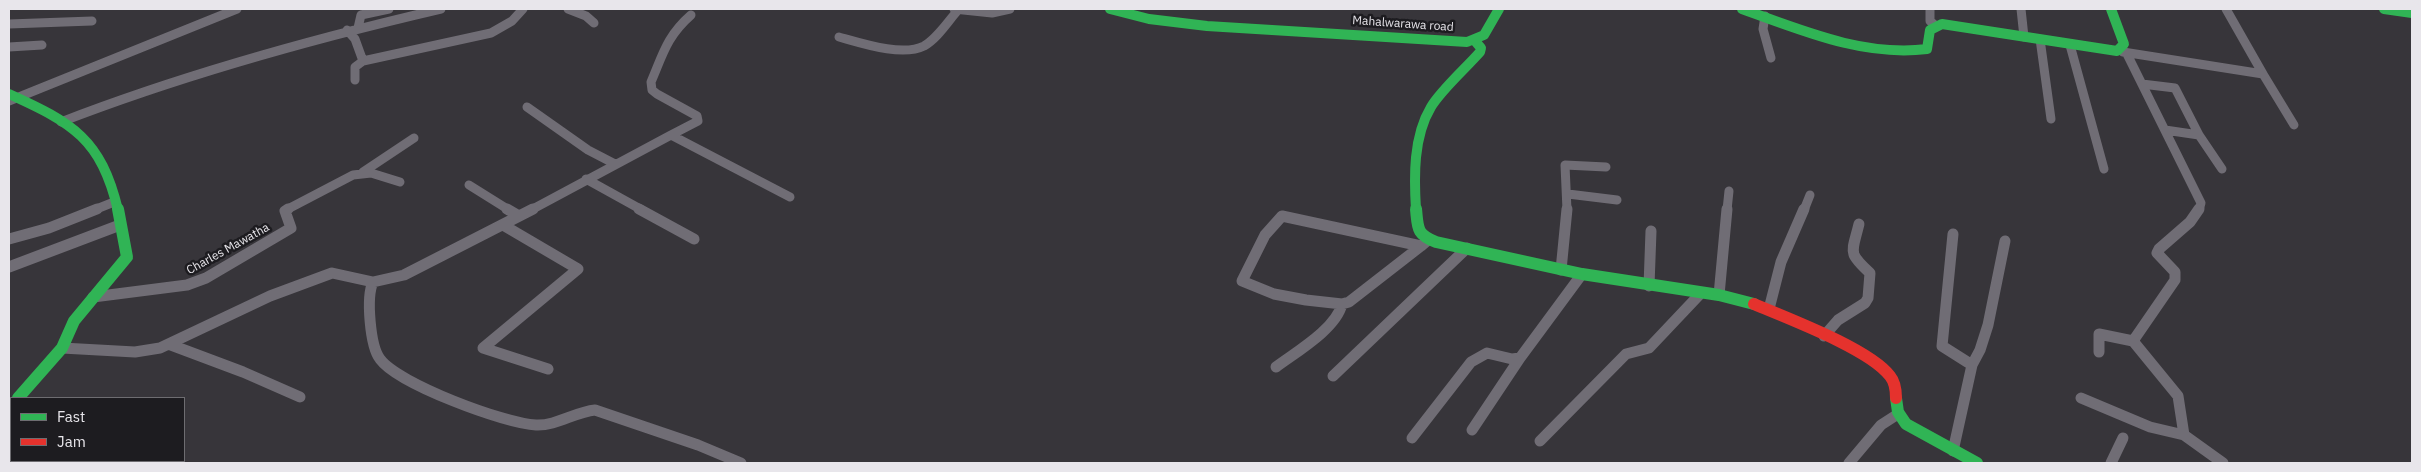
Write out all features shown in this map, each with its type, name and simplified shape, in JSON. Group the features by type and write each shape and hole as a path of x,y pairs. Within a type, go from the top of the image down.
{"street":[{"path":"11,97 237,9"},
{"path":"358,28 361,15 389,9"},
{"path":"61,122 121,98 187,75 347,30 441,9"},
{"path":"355,80 355,67 363,62 491,32 512,21 523,9"},
{"path":"568,9 586,16 594,23"},
{"path":"953,9 998,13 1007,12 1010,9"},
{"path":"839,37 882,47 918,49 927,44 959,9"},
{"name":"Mahalwarawa road","path":"1110,9 1149,19 1207,26 1475,41"},
{"path":"1425,243 1419,233 1415,193 1416,153 1420,137 1431,107 1480,52 1481,48 1475,41 1485,35 1499,9"},
{"path":"1742,9 1843,40 1904,53 1921,52 1927,49 1930,30 1936,26 1949,25 2263,74"},
{"path":"1930,9 1930,21 1936,26"},
{"path":"2021,9 2024,36"},
{"path":"2111,9 2123,40 2123,52 2142,84 2201,203 2200,210 2194,218 2159,249 2157,253 2175,272 2175,280 2133,341"},
{"path":"2226,9 2294,125"},
{"path":"2384,9 2412,13"},
{"path":"62,348 135,352 171,345 270,296 332,273 339,273 373,282 386,281 424,267 586,179 692,125 698,120 697,116 652,90 651,82 670,37 675,29 691,15"},
{"path":"1765,16 1763,29 1771,58"},
{"path":"9,24 92,21"},
{"path":"347,30 355,39 363,62"},
{"path":"2040,39 2052,120"},
{"path":"9,47 42,45"},
{"path":"2070,45 2104,169"},
{"path":"2142,84 2175,88 2199,135 2222,168"},
{"path":"11,97 61,122 92,146 106,173 127,257 74,321 62,348 19,397"},
{"path":"527,107 582,146 615,164"},
{"path":"2165,130 2199,135"},
{"path":"670,136 790,197"},
{"path":"364,172 414,138"},
{"path":"1561,270 1567,230 1568,194 1564,165 1606,167"},
{"path":"364,172 377,173 400,182"},
{"name":"Charles Mawatha","path":"93,297 167,289 206,278 290,228 284,214 290,207 353,175 364,172"},
{"path":"586,179 694,239"},
{"path":"469,185 519,216"},
{"path":"1719,295 1729,191"},
{"path":"1568,194 1616,200"},
{"path":"1769,309 1781,262 1810,194"},
{"path":"9,239 49,228 114,202"},
{"path":"1425,243 1349,302 1342,304 1286,296 1257,288 1242,281 1269,228 1278,217 1288,216 1425,243 1467,248 1582,274 1649,286 1719,295 1749,302 1769,309 1824,336 1862,355 1878,366 1891,378 1898,414 1920,433 1977,463"},
{"path":"1824,336 1838,320 1860,307 1868,298 1870,273 1853,258 1852,253 1859,224"},
{"path":"9,267 120,225"},
{"path":"503,225 578,269 483,348 548,369"},
{"path":"1649,286 1651,232"},
{"path":"1953,234 1942,346 1972,364"},
{"path":"1953,451 1972,364 1980,350 1988,325 2005,242"},
{"path":"1333,376 1467,248"},
{"path":"1472,430 1520,358 1582,274"},
{"path":"373,282 369,291 377,351 384,366 399,376 441,396 527,424 548,423 584,410 596,410 689,442 740,463"},
{"path":"1540,441 1626,354 1649,348 1701,293"},
{"path":"1276,367 1329,326 1341,314 1342,304"},
{"path":"2099,352 2099,334 2133,341"},
{"path":"2133,341 2141,356 2178,396 2181,404 2184,435"},
{"path":"171,345 243,372 300,397"},
{"path":"1412,438 1471,362 1482,354 1494,352 1509,358 1520,358"},
{"path":"2081,398 2150,427 2184,435 2223,463"},
{"path":"1849,463 1881,426 1898,414"},
{"path":"2111,463 2123,438"}],"traffic: fast":[{"path":"1110,9 1149,19 1207,26 1467,42 1484,35 1499,9"},
{"path":"1742,9 1834,40 1884,50 1906,51 1927,49 1930,30 1942,24 2117,51 2124,44 2111,9"},
{"path":"2384,9 2412,13"},
{"path":"1475,41 1481,48 1480,52 1431,107 1422,129 1416,153 1415,193 1418,229 1423,237 1436,242 1582,274 1719,295 1754,304"},
{"path":"9,94 66,123 93,147 106,171 116,200 127,257 74,321 62,348 19,397"},
{"path":"1896,398 1898,412 1906,424 1977,463"}],"traffic: jam":[{"path":"1754,304 1847,346 1865,357 1890,376 1896,392 1896,398"}]}
